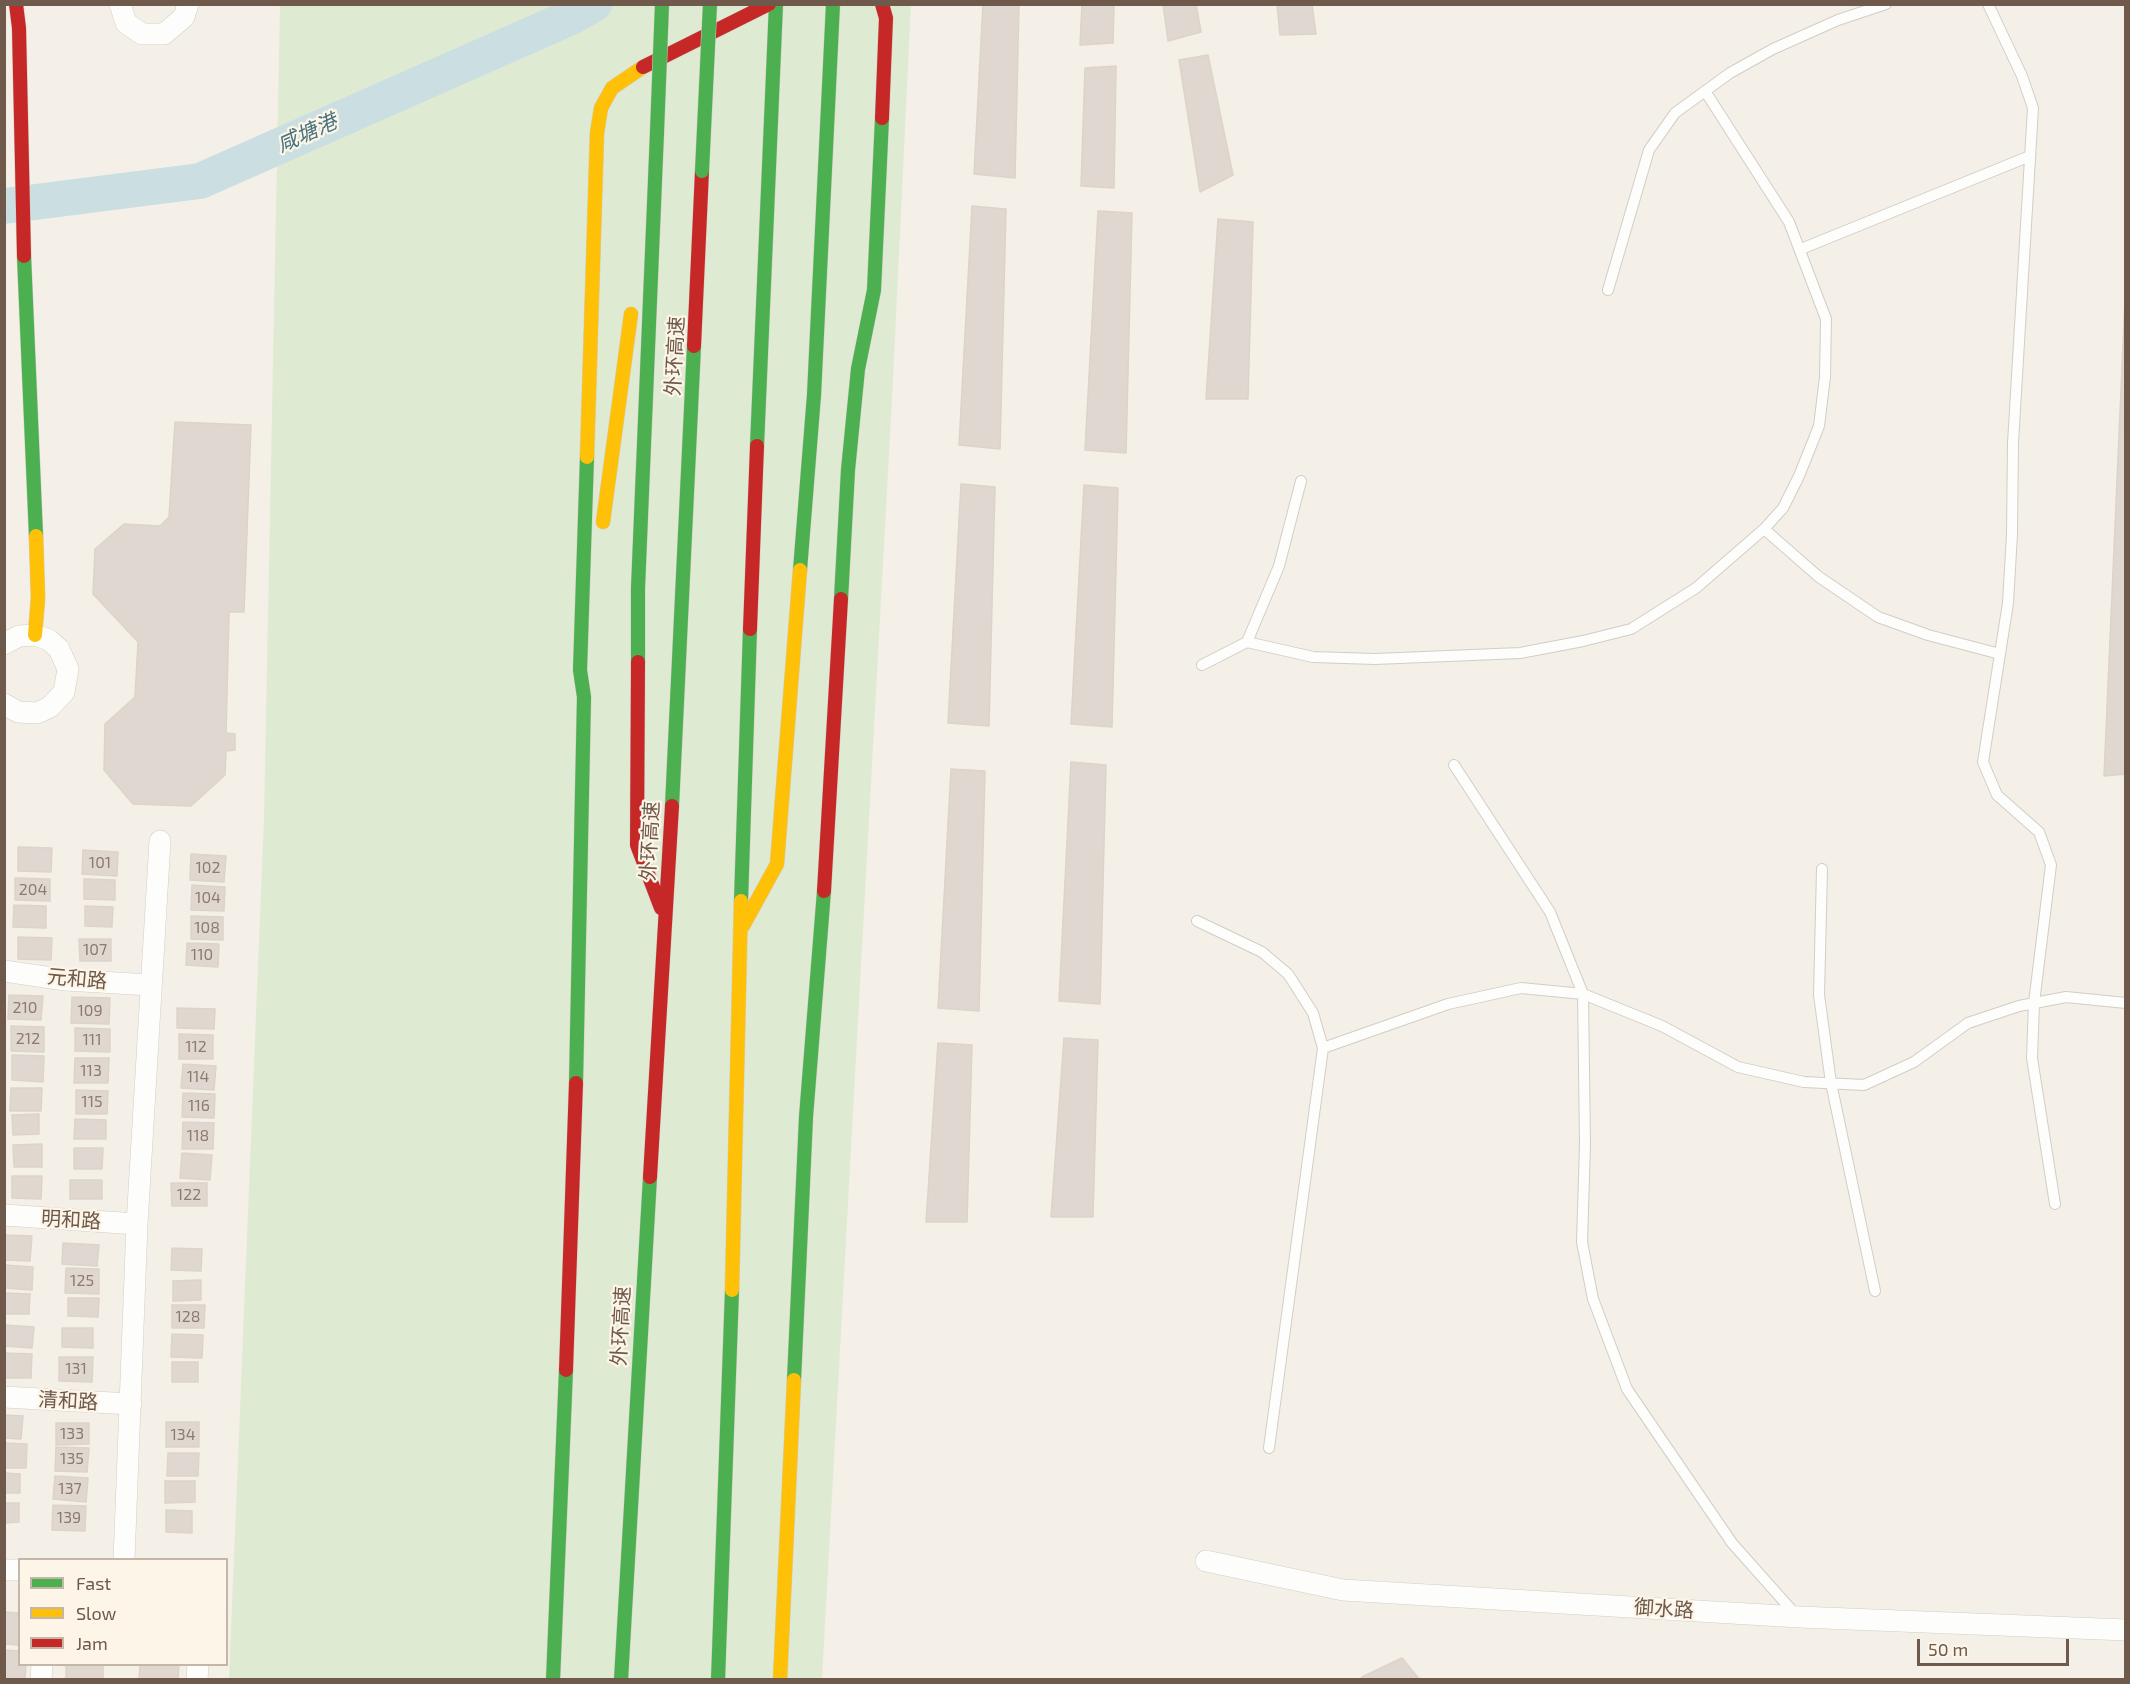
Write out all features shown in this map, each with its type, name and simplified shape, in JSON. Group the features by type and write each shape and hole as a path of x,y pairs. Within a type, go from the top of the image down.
{"main road":[{"path":"16,4 19,28 20,148 38,598 35,635"},
{"path":"662,4 638,588 637,845 664,918"},
{"name":"外环高速","path":"621,1680 688,497 710,4"},
{"path":"552,1680 574,1182 584,697 580,670 597,133 601,108 612,88 630,73 769,4"},
{"path":"718,1680 731,1333 748,667 776,4"},
{"path":"740,933 777,864 809,461 823,243 833,4"},
{"path":"780,1680 806,1106 828,836 848,470 858,369 874,290 886,18 882,4"},
{"path":"602,536 631,313 652,250"},
{"path":"855,316 858,369"},
{"path":"809,461 828,395"},
{"path":"584,697 591,670 597,575"}],"street":[{"path":"120,4 126,23 142,34 164,34 184,17 188,4"},
{"path":"4,644 19,636 35,635 49,640 65,659 68,682 56,703 37,713 18,712 4,704"},
{"path":"124,1558 137,1224 160,841"},
{"name":"元和路","path":"4,970 66,980 150,985"},
{"name":"明和路","path":"4,1215 137,1224"},
{"name":"清和路","path":"4,1397 131,1404"},
{"name":"御水路","path":"1206,1561 1343,1590 1799,1617 2126,1630"}],"lane":[{"path":"1608,290 1649,150 1675,113 1730,73 1773,49 1838,20 1886,4"},
{"path":"1988,4 2022,76 2033,108 2013,442 2012,534 2008,603 1983,762 1997,795 2039,832 2051,865 2034,1003 2032,1058 2055,1204"},
{"path":"1202,665 1247,642 1313,657 1375,659 1520,653 1583,641 1631,629 1696,588 1764,529 1782,508 1799,476 1819,426 1825,377 1826,319 1789,222 1705,91"},
{"path":"1801,249 2030,156"},
{"path":"1247,642 1279,566 1301,481"},
{"path":"1764,529 1819,577 1878,617 1928,635 2000,654"},
{"path":"1454,765 1550,912 1583,994 1585,1144 1582,1242 1593,1299 1627,1389 1732,1543 1799,1617"},
{"path":"1822,869 1819,995 1832,1083 1875,1291"},
{"path":"1197,921 1262,951 1288,974 1313,1013 1323,1048 1269,1448"},
{"path":"1323,1048 1448,1004 1521,988 1583,994 1662,1026 1738,1067 1804,1082 1864,1085 1914,1062 1968,1023 2034,1003 2066,997 2126,1003"}],"green space":[{"path":"280,5 911,5 892,399 822,1679 229,1680 264,818"}],"building":[{"path":"983,4 1019,4 1015,178 974,174"},
{"path":"1082,4 1114,4 1113,43 1080,45"},
{"path":"1163,4 1196,4 1201,32 1168,41"},
{"path":"1277,4 1312,4 1316,34 1280,35"},
{"path":"1208,55 1233,175 1200,192 1179,60"},
{"path":"1116,66 1114,188 1081,186 1085,68"},
{"path":"972,206 1006,209 1000,449 959,445"},
{"path":"1098,211 1132,213 1126,453 1085,450"},
{"path":"1218,219 1253,222 1248,399 1206,399"},
{"path":"2126,276 2126,774 2104,776"},
{"path":"175,422 251,425 244,612 229,612 226,733 235,734 235,750 226,751 225,775 191,806 133,804 104,770 105,724 135,697 138,642 93,594 95,549 124,524 160,526 169,517"},
{"path":"961,484 995,487 989,726 948,723"},
{"path":"1084,485 1118,488 1112,727 1071,724"},
{"path":"1071,762 1106,765 1100,1004 1059,1001"},
{"path":"951,769 985,771 979,1011 938,1008"},
{"path":"18,847 52,848 51,872 18,871"},
{"path":"83,850 118,852 117,876 82,874"},
{"path":"191,854 226,856 224,882 190,880"},
{"path":"15,878 50,879 50,901 15,900"},
{"path":"84,879 115,880 115,900 84,899"},
{"path":"192,885 225,887 224,911 191,910"},
{"path":"14,905 46,906 46,928 13,927"},
{"path":"85,906 113,907 112,927 85,926"},
{"path":"191,916 223,917 223,940 191,939"},
{"path":"18,937 52,938 51,960 18,959"},
{"path":"79,939 111,939 111,961 80,961"},
{"path":"187,943 219,944 218,967 186,965"},
{"path":"9,995 43,996 41,1020 8,1019"},
{"path":"72,997 110,998 109,1024 71,1023"},
{"path":"177,1008 215,1009 214,1029 177,1028"},
{"path":"11,1026 44,1027 44,1052 11,1051"},
{"path":"75,1028 110,1029 110,1052 75,1051"},
{"path":"179,1034 213,1035 213,1059 179,1059"},
{"path":"1064,1038 1098,1040 1093,1217 1051,1217"},
{"path":"938,1043 972,1045 967,1222 926,1222"},
{"path":"12,1055 44,1056 43,1082 12,1080"},
{"path":"75,1058 109,1058 108,1083 74,1083"},
{"path":"183,1064 216,1066 214,1090 181,1088"},
{"path":"11,1088 42,1088 41,1111 10,1111"},
{"path":"76,1090 108,1091 107,1114 76,1114"},
{"path":"183,1093 215,1094 214,1118 182,1117"},
{"path":"39,1114 39,1134 13,1135 12,1115"},
{"path":"75,1119 106,1120 106,1139 74,1139"},
{"path":"183,1122 214,1123 213,1149 182,1149"},
{"path":"42,1144 42,1167 14,1167 13,1145"},
{"path":"74,1148 103,1148 102,1169 74,1169"},
{"path":"182,1153 212,1155 210,1180 180,1178"},
{"path":"12,1176 42,1176 41,1199 12,1198"},
{"path":"70,1180 102,1180 102,1199 70,1199"},
{"path":"171,1183 207,1183 207,1206 172,1206"},
{"path":"4,1235 32,1236 30,1261 4,1260"},
{"path":"63,1243 99,1245 97,1266 62,1264"},
{"path":"172,1248 202,1249 201,1271 171,1270"},
{"path":"4,1265 33,1267 32,1290 4,1288"},
{"path":"66,1268 99,1269 99,1294 65,1293"},
{"path":"201,1280 201,1300 173,1301 173,1281"},
{"path":"4,1293 30,1294 29,1314 4,1314"},
{"path":"68,1298 99,1298 98,1317 68,1316"},
{"path":"172,1305 205,1305 204,1328 172,1328"},
{"path":"4,1325 34,1327 32,1348 4,1346"},
{"path":"62,1328 93,1328 93,1348 62,1347"},
{"path":"172,1334 203,1335 202,1358 171,1357"},
{"path":"4,1353 32,1354 31,1378 4,1378"},
{"path":"59,1357 93,1357 92,1382 59,1381"},
{"path":"172,1362 198,1362 198,1382 172,1382"},
{"path":"4,1415 23,1416 21,1439 4,1438"},
{"path":"166,1422 199,1422 199,1447 166,1447"},
{"path":"56,1423 89,1423 89,1444 56,1445"},
{"path":"4,1443 27,1444 26,1468 4,1468"},
{"path":"56,1447 89,1448 87,1472 55,1471"},
{"path":"168,1453 199,1453 198,1476 167,1476"},
{"path":"4,1473 20,1474 20,1493 4,1493"},
{"path":"55,1476 88,1478 86,1502 53,1499"},
{"path":"165,1481 195,1481 195,1502 165,1503"},
{"path":"4,1503 19,1503 19,1522 4,1523"},
{"path":"53,1505 86,1506 85,1531 52,1530"},
{"path":"166,1510 192,1511 192,1533 166,1532"},
{"path":"4,1612 18,1613 18,1645 4,1644"},
{"path":"4,1650 18,1651 18,1666 26,1666 25,1680 4,1680"},
{"path":"1402,1658 1420,1680 1361,1680 1362,1677"},
{"path":"66,1666 103,1666 103,1680 66,1680"},
{"path":"140,1666 179,1666 178,1680 139,1680"}],"waterway":[{"name":"咸塘港","path":"4,206 200,181 571,17 594,4"}],"traffic: fast":[{"path":"657,132 662,4"},
{"path":"702,171 710,4"},
{"path":"757,446 776,4"},
{"path":"800,570 814,395 833,4"},
{"path":"841,599 848,470 858,369 874,290 882,118"},
{"path":"638,662 638,588 657,132"},
{"path":"24,256 36,536"},
{"path":"672,806 694,346"},
{"path":"576,1083 584,697 580,670 587,457"},
{"path":"741,901 750,629"},
{"path":"794,1380 806,1117 824,891"},
{"path":"621,1680 650,1177"},
{"path":"718,1680 732,1290"},
{"path":"553,1680 566,1370"}],"traffic: slow":[{"path":"587,457 597,133 601,108 612,88 643,67"},
{"path":"603,522 631,314"},
{"path":"35,635 38,598 36,536"},
{"path":"743,926 777,864 800,570"},
{"path":"732,1290 741,901"},
{"path":"780,1680 794,1380"}],"traffic: jam":[{"path":"16,4 19,28 24,256"},
{"path":"643,67 769,4"},
{"path":"882,4 886,18 882,118"},
{"path":"694,346 702,171"},
{"path":"750,629 757,446"},
{"path":"824,891 841,599"},
{"path":"638,662 637,845 661,908"},
{"path":"650,1177 672,806"},
{"path":"566,1370 576,1083"}]}
